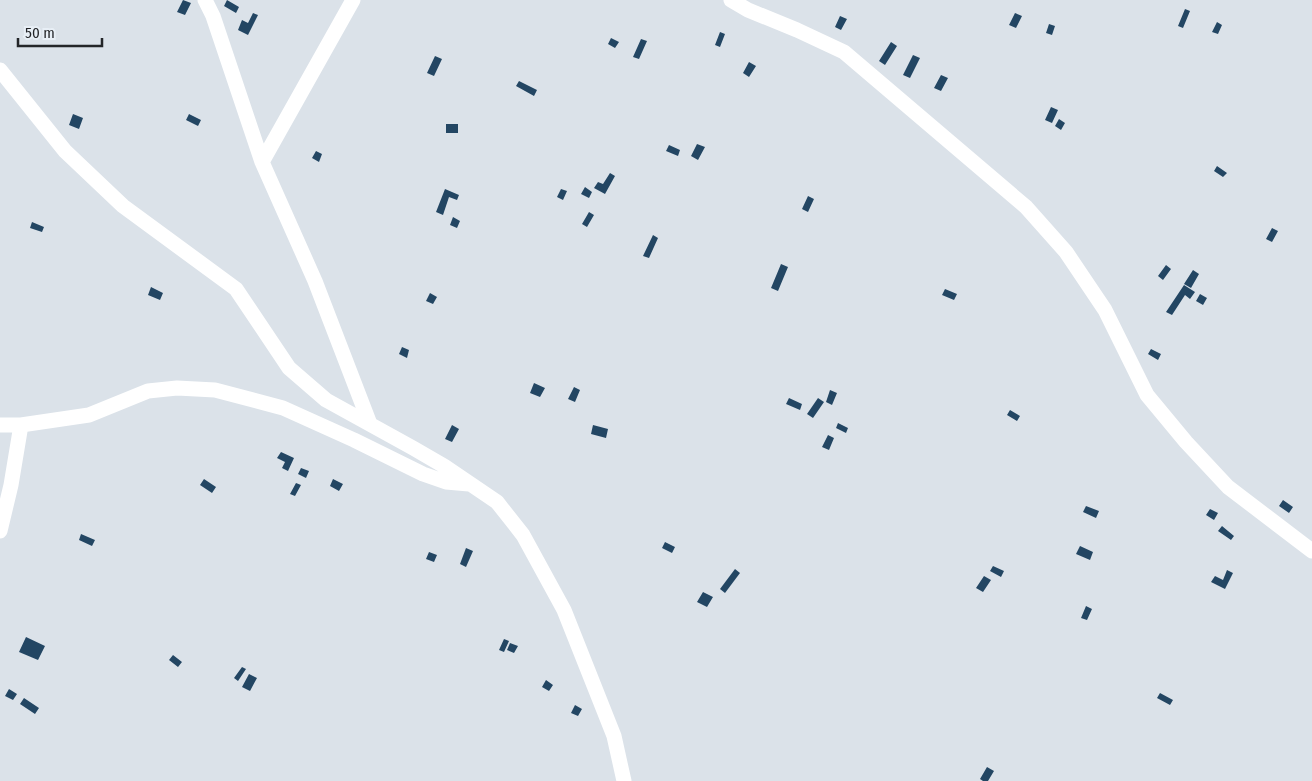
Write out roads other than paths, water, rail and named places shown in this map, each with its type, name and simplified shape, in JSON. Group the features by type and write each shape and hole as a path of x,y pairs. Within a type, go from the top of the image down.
{"street":[{"path":"205,0 213,16 262,162 315,281 370,424"},
{"path":"262,162 353,0"},
{"path":"731,0 748,10 844,52 1026,207 1066,252 1105,310 1147,394 1181,435 1228,486 1312,551"},
{"path":"0,70 65,151 123,206 236,289 289,368 326,400 436,461 497,502 523,535 564,610 614,736 624,781"},
{"path":"0,425 21,425 89,415 148,391 177,388 215,390 284,408 423,474 446,482 472,485"},
{"path":"0,531 11,485 21,425"}]}
